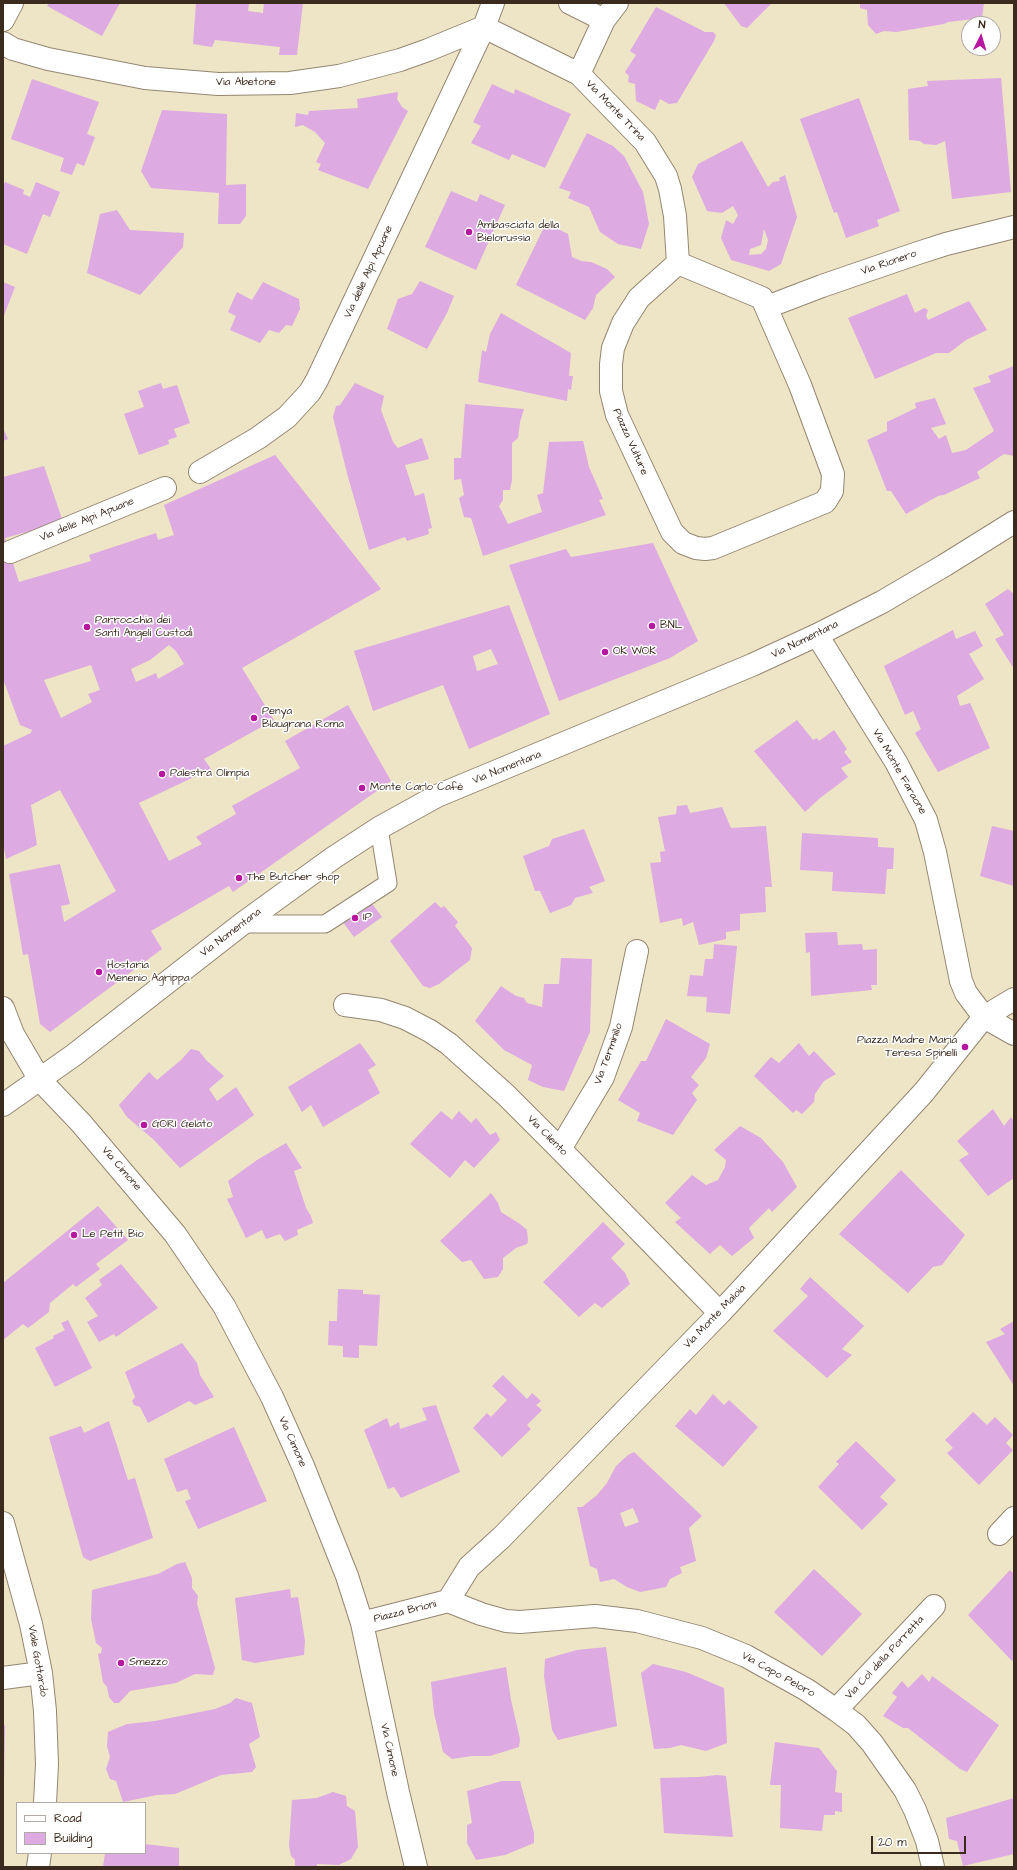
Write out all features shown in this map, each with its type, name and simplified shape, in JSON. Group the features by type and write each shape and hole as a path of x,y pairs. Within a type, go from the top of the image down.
{"street":[{"path":"3,20 12,3"},
{"name":"Via delle Alpi Apuane","path":"200,472 242,449 278,424 299,404 314,386 484,27 493,3"},
{"path":"570,3 604,20"},
{"path":"579,74 604,20 617,3"},
{"name":"Via Abetone","path":"3,43 13,49 48,59 145,78 218,84 290,83 339,76 400,60 484,27"},
{"name":"Via Monte Trina","path":"484,27 579,74 641,137 652,151 666,176 673,201 678,263"},
{"name":"Via Rionero","path":"767,307 822,286 915,254 946,244 1014,227"},
{"name":"Piazza Vulture","path":"678,263 762,298 800,385 833,474 832,491 825,502 713,548 705,549 689,546 677,539 672,532 617,415 610,378 613,348 626,318 640,298 678,263"},
{"name":"Via delle Alpi Apuane","path":"10,552 165,488"},
{"name":"Via Nomentana","path":"3,1105 40,1080 242,924 333,858 379,828 437,796 731,674 817,635 888,598 1014,522"},
{"name":"Via Monte Faraone","path":"817,635 834,665 896,762 926,820 935,852 955,945 961,981 971,1001 984,1017"},
{"name":"Via Terminillo","path":"560,1148 603,1077 621,1027 637,951"},
{"path":"1014,999 984,1017 1014,1034"},
{"name":"Via Cilento","path":"345,1005 371,1008 394,1014 418,1024 440,1037 506,1095 560,1148 720,1313"},
{"name":"Via Monte Maloia","path":"502,1537 720,1313 924,1092 984,1017"},
{"name":"Via Cimone","path":"4,1019 40,1080 81,1123 151,1204 200,1269 224,1306 272,1397 347,1576 362,1623 398,1792 416,1867"},
{"path":"999,1534 1014,1518"},
{"name":"Viale Gottardo","path":"3,1523 24,1596 41,1674 45,1711 47,1764 45,1802"},
{"name":"Piazza Brioni","path":"448,1601 469,1567 502,1537"},
{"name":"Piazza Brioni","path":"362,1623 448,1601 506,1621 533,1621"},
{"name":"Via Col della Porretta","path":"836,1710 934,1606"},
{"name":"Via Capo Peloro","path":"533,1621 595,1616 637,1621 681,1632 724,1647 764,1664 807,1690 856,1725 872,1743 904,1790 922,1828 933,1867"},
{"path":"3,1678 41,1674"},
{"path":"38,1867 40,1854"}],"lane":[{"path":"242,924 324,924 388,884 379,828"}],"building":[{"path":"49,3 120,3 102,36 47,6"},
{"path":"196,3 249,3 248,11 263,13 264,3 303,3 297,55 279,55 280,47 215,40 212,47 193,44"},
{"path":"724,3 772,3 747,28 741,26"},
{"path":"860,3 984,3 982,16 961,16 961,20 896,32 884,31 876,34 868,25 867,10 860,8"},
{"path":"656,7 705,32 713,32 716,35 714,41 677,103 669,104 660,99 655,110 636,101 635,84 628,82 629,76 625,72 636,55 630,51"},
{"path":"1001,78 1011,192 952,199 945,141 936,145 924,144 920,141 909,140 908,89 928,86 927,81"},
{"path":"32,79 99,102 87,134 95,137 84,166 77,163 72,175 60,171 64,158 11,139"},
{"path":"492,84 514,94 515,89 571,114 545,168 512,154 509,160 471,143 481,126 473,122"},
{"path":"398,92 397,99 402,107 408,111 368,189 318,170 321,164 316,162 325,143 315,132 303,125 295,127 296,113 308,115 309,111 358,108 357,99"},
{"path":"859,98 900,211 877,220 879,226 846,238 837,212 834,213 800,119"},
{"path":"162,110 227,114 226,185 246,184 246,216 240,224 218,224 219,193 151,188 141,171"},
{"path":"587,133 613,146 624,156 643,192 649,224 641,249 618,244 600,232 589,207 568,198 571,192 559,188"},
{"path":"742,141 768,187 773,182 780,181 779,178 785,175 797,217 781,264 769,271 731,260 721,238 726,220 733,224 738,215 733,206 722,213 707,211 692,177 698,164","holes":["764,229 768,240 766,249 761,254 749,255 750,249 761,245"]},
{"path":"5,182 24,190 23,194 30,197 36,182 60,192 50,217 43,214 27,254 3,244 3,187"},
{"path":"451,191 477,202 480,194 505,205 476,270 425,247"},
{"path":"117,210 130,230 184,233 183,247 140,295 87,273 100,214"},
{"path":"546,223 568,234 572,257 581,261 591,262 607,269 615,277 596,295 593,308 585,320 516,285"},
{"path":"420,281 454,296 447,313 427,349 387,329 398,299 412,294"},
{"path":"3,282 15,287 3,318"},
{"path":"263,282 299,299 300,309 292,326 286,325 279,333 269,330 260,343 230,330 236,316 228,312 237,292 252,300"},
{"path":"907,294 915,313 924,308 928,310 926,316 928,320 969,301 987,330 966,340 949,353 936,353 875,379 848,318"},
{"path":"501,313 571,353 569,376 573,376 571,390 568,389 567,401 478,382 482,350 486,352 490,334"},
{"path":"1014,366 1014,456 1004,454 977,472 980,478 944,495 938,496 906,514 891,491 887,491 867,440 887,431 887,422 916,408 915,403 935,398 946,424 931,428 939,439 946,435 952,453 966,450 994,431 973,388 991,382 988,376"},
{"path":"161,383 163,389 177,385 190,423 174,429 177,437 168,440 169,444 139,455 124,414 144,407 138,391"},
{"path":"355,383 384,396 381,410 393,442 398,448 422,438 429,459 405,465 415,496 424,493 432,528 428,529 429,534 407,541 405,537 369,550 333,417 336,406 340,405"},
{"path":"465,404 524,409 520,422 518,438 512,443 512,480 510,490 503,490 503,500 499,506 508,524 542,512 537,495 543,493 549,442 583,441 589,467 603,499 599,500 606,515 483,556 471,518 464,517 459,498 464,495 461,479 454,480 454,458 461,458"},
{"path":"3,428 8,439 3,441"},
{"path":"275,455 381,589 242,668 274,720 204,759 211,769 139,803 169,861 202,844 196,837 236,814 232,806 300,768 285,741 348,705 391,781 233,892 229,886 151,931 162,949 50,1032 40,1024 28,954 23,955 9,874 60,864 70,904 61,906 64,922 116,891 60,790 31,805 37,845 6,859 3,842 3,746 31,733 32,730 20,725 3,679 3,477 44,466 63,522 5,538 19,582 91,561 89,555 156,533 158,540 174,535 164,505","holes":["169,645 176,651 184,664 158,679 156,673 136,682 131,669 150,660","91,665 100,690 88,694 92,702 61,718 44,680"]},
{"path":"653,543 698,641 670,658 559,701 509,565 566,549 571,557"},
{"path":"1008,589 1014,594 1014,669 995,639 1004,635 985,604"},
{"path":"509,605 550,714 469,749 443,685 373,711 354,651","holes":["491,649 498,664 477,671 473,656"]},
{"path":"953,630 956,639 975,631 983,646 969,654 984,679 957,696 960,706 970,703 990,748 938,772 915,733 921,729 913,711 905,715 884,666"},
{"path":"797,720 813,740 817,738 819,741 834,730 847,749 844,752 852,762 841,768 848,777 820,798 805,812 754,751"},
{"path":"687,805 690,813 722,807 731,828 766,826 772,887 765,887 766,912 740,914 740,930 726,932 726,939 699,945 693,922 683,926 682,918 660,923 650,863 661,862 660,852 665,851 658,817 676,814 677,806"},
{"path":"992,826 1014,831 1014,886 980,876"},
{"path":"584,829 605,881 589,887 593,893 575,898 571,905 550,913 540,891 535,891 523,856 549,846 552,839"},
{"path":"802,833 878,838 878,847 894,848 893,869 887,869 885,894 832,891 833,872 800,870"},
{"path":"362,890 382,917 354,937 334,910"},
{"path":"435,902 441,908 444,906 458,922 455,926 472,948 470,960 439,984 430,988 423,986 390,941"},
{"path":"837,932 838,945 862,944 863,950 877,949 877,985 871,985 872,990 811,996 810,952 806,953 805,933"},
{"path":"714,944 737,946 730,1014 706,1012 707,997 687,996 690,975 703,976 705,959 713,959"},
{"path":"561,958 592,959 590,1032 564,1091 543,1087 528,1080 532,1065 504,1050 475,1021 501,986 516,996 524,998 527,1003 542,1007 544,984 559,984"},
{"path":"666,1019 710,1044 706,1058 691,1077 699,1085 692,1093 697,1100 673,1135 637,1121 640,1113 618,1100 641,1061 646,1061"},
{"path":"360,1043 376,1065 368,1070 380,1093 323,1127 311,1105 302,1112 288,1087"},
{"path":"799,1043 809,1056 814,1051 836,1074 824,1081 815,1094 814,1102 802,1114 796,1110 793,1113 754,1076 771,1057 779,1063"},
{"path":"191,1049 199,1051 206,1060 224,1076 209,1089 217,1101 236,1087 254,1115 180,1168 154,1140 127,1117 119,1105 149,1072 157,1080 181,1060"},
{"path":"993,1109 1004,1126 1011,1117 1014,1121 1014,1178 988,1196 959,1160 969,1154 957,1141"},
{"path":"441,1111 452,1120 459,1111 471,1123 476,1118 490,1135 496,1132 500,1140 474,1168 465,1160 450,1178 410,1144"},
{"path":"740,1126 761,1138 783,1162 797,1187 772,1212 769,1208 749,1228 754,1238 732,1256 720,1245 710,1254 675,1222 681,1218 665,1203 692,1175 706,1185 718,1180 725,1167 726,1160 714,1150"},
{"path":"286,1143 302,1168 294,1171 306,1208 313,1223 297,1230 298,1235 285,1241 280,1234 266,1239 262,1230 246,1238 227,1199 233,1197 228,1181 257,1160"},
{"path":"901,1170 965,1235 942,1265 933,1267 908,1293 839,1234"},
{"path":"491,1193 498,1203 501,1212 527,1230 528,1241 527,1244 516,1248 503,1258 503,1269 498,1277 484,1279 471,1260 462,1262 440,1241"},
{"path":"98,1206 128,1240 96,1264 100,1269 76,1287 73,1284 50,1303 49,1312 28,1328 23,1324 3,1340 3,1283"},
{"path":"603,1222 625,1244 611,1258 625,1273 630,1284 602,1308 595,1303 579,1317 543,1282"},
{"path":"121,1264 158,1308 116,1337 114,1334 99,1342 87,1322 98,1316 85,1298 102,1285 99,1280"},
{"path":"810,1277 864,1326 842,1349 852,1355 827,1378 773,1331 808,1296 800,1289"},
{"path":"338,1289 363,1290 363,1294 380,1295 377,1346 359,1345 359,1358 343,1357 343,1346 328,1345 329,1321 337,1321"},
{"path":"68,1320 92,1368 55,1387 35,1348 54,1338 53,1336 65,1330 61,1323"},
{"path":"1014,1321 1014,1386 986,1342 1005,1334 1000,1329"},
{"path":"182,1343 197,1363 200,1375 214,1397 195,1405 189,1401 148,1423 140,1407 134,1405 132,1401 135,1397 125,1372"},
{"path":"503,1375 527,1399 532,1393 541,1401 536,1405 542,1410 527,1425 531,1429 502,1457 473,1428 487,1413 491,1417 507,1400 492,1386"},
{"path":"713,1394 724,1405 729,1400 758,1427 723,1467 675,1426 690,1409 696,1415"},
{"path":"436,1405 460,1472 401,1498 394,1487 388,1489 364,1430 387,1418 390,1427 399,1422 400,1429 427,1420 422,1408"},
{"path":"973,1412 987,1425 995,1417 1013,1435 1006,1443 1013,1450 979,1485 947,1453 953,1448 945,1440"},
{"path":"109,1421 128,1480 135,1478 153,1538 90,1561 83,1557 49,1437 81,1426 84,1433"},
{"path":"234,1427 267,1501 198,1529 185,1501 191,1499 187,1489 177,1492 164,1459"},
{"path":"856,1441 896,1480 880,1497 888,1504 862,1530 818,1487 839,1464 836,1462"},
{"path":"634,1452 702,1516 689,1528 696,1561 680,1567 682,1573 670,1579 666,1587 640,1592 627,1587 614,1579 600,1582 597,1569 590,1566 577,1507 582,1507 597,1495 607,1483 616,1466 628,1455","holes":["633,1508 639,1522 625,1527 620,1513"]},
{"path":"185,1562 192,1578 192,1588 198,1596 197,1604 215,1668 213,1675 195,1674 176,1683 130,1691 119,1703 114,1703 109,1697 107,1687 103,1682 98,1654 101,1653 102,1648 96,1643 91,1619 92,1590 158,1574 177,1564"},
{"path":"814,1569 862,1614 822,1656 774,1612"},
{"path":"1010,1570 1014,1574 1014,1658 1012,1661 968,1615"},
{"path":"290,1589 291,1598 298,1597 305,1641 304,1655 255,1663 242,1660 235,1598"},
{"path":"606,1647 617,1726 558,1740 552,1730 544,1676 545,1659 577,1650"},
{"path":"653,1664 686,1672 724,1688 727,1743 706,1751 681,1745 670,1748 654,1749 641,1673"},
{"path":"506,1667 511,1700 520,1739 519,1747 490,1756 472,1756 452,1759 443,1752 434,1713 431,1682"},
{"path":"922,1674 929,1682 932,1676 999,1725 967,1772 960,1769 908,1728 903,1728 883,1716 897,1697 892,1693 902,1681 908,1688"},
{"path":"236,1698 252,1703 260,1737 249,1744 256,1767 252,1772 221,1775 175,1794 157,1795 123,1802 116,1781 110,1779 106,1769 110,1757 107,1746 108,1732 127,1724 155,1721 215,1709 230,1703"},
{"path":"3,1725 5,1725 4,1780 3,1780"},
{"path":"775,1742 819,1748 837,1771 835,1792 842,1793 842,1812 835,1811 835,1815 824,1815 822,1831 780,1828 781,1785 770,1785"},
{"path":"717,1775 726,1776 733,1837 664,1833 660,1778"},
{"path":"502,1781 520,1781 534,1833 534,1843 505,1855 476,1860 467,1843 467,1825 472,1823 467,1791"},
{"path":"333,1792 346,1796 347,1806 355,1811 358,1847 351,1859 339,1865 317,1864 317,1867 295,1867 295,1860 291,1856 289,1846 292,1800 317,1798"},
{"path":"1014,1798 1014,1854 963,1866 957,1841 949,1839 946,1818"},
{"path":"146,1844 179,1848 179,1867 103,1867 105,1854 146,1854"}],"place":[{"name":"Ambasciata della Bielorussia","path":"469,232"},
{"name":"BNL","path":"652,626"},
{"name":"Parrocchia dei Santi Angeli Custodi","path":"87,627"},
{"name":"OK WOK","path":"605,652"},
{"name":"Penya Blaugrana Roma","path":"254,718"},
{"name":"Palestra Olimpia","path":"162,774"},
{"name":"Monte Carlo Cafè","path":"362,788"},
{"name":"The Butcher shop","path":"239,878"},
{"name":"IP","path":"355,918"},
{"name":"Hostaria Menenio Agrippa","path":"99,972"},
{"name":"Piazza Madre Maria Teresa Spinelli","path":"965,1047"},
{"name":"GORI Gelato","path":"144,1125"},
{"name":"Le Petit Bio","path":"74,1235"},
{"name":"Smezzo","path":"121,1663"}]}
